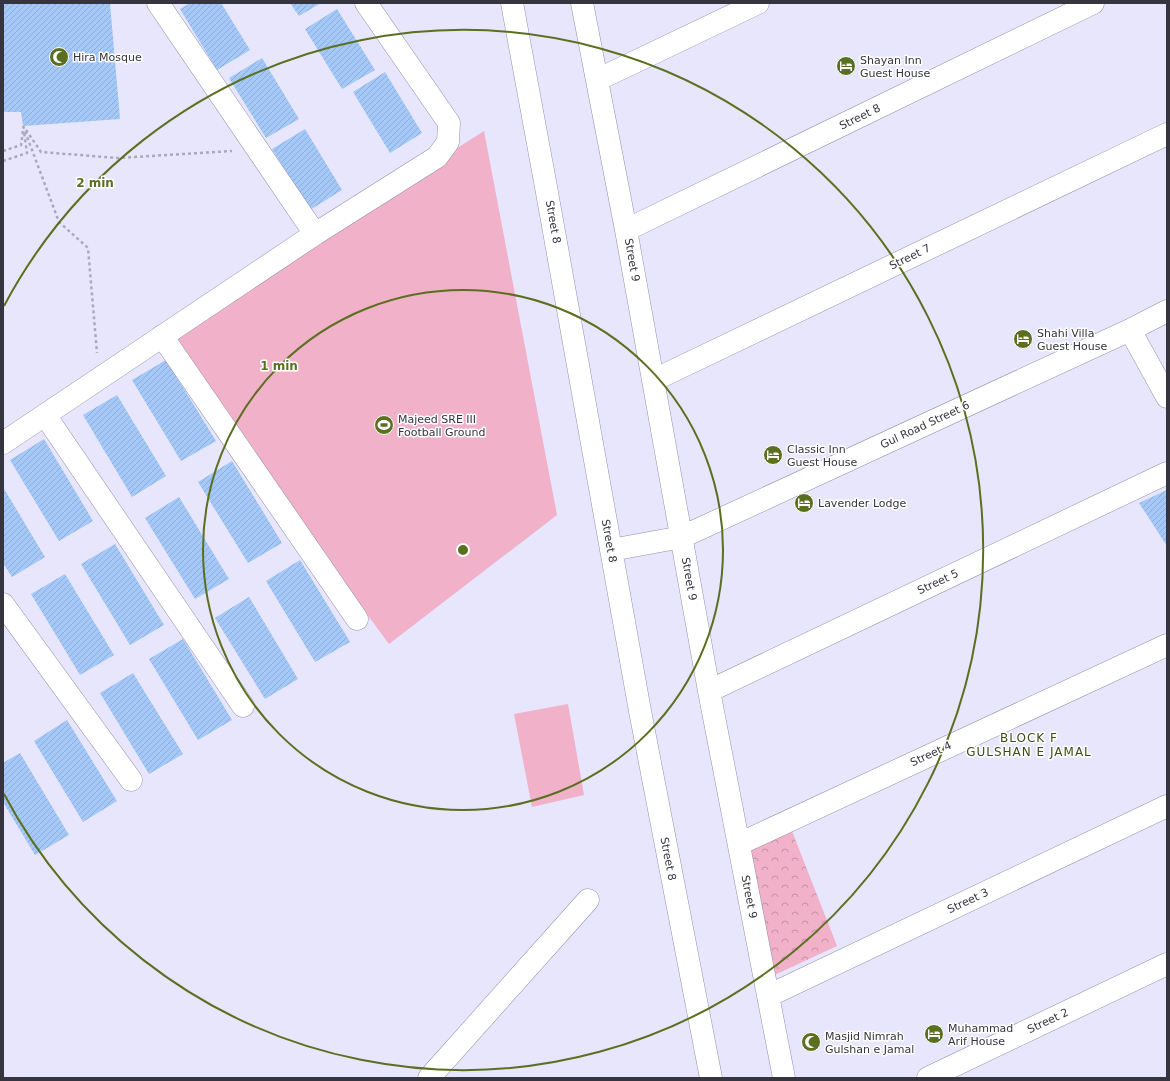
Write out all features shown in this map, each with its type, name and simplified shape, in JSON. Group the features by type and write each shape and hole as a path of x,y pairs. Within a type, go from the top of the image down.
{"street":[{"path":"158,3 315,234"},
{"path":"3,443 315,234 437,157 448,142 449,123 366,3"},
{"name":"Street 8","path":"512,3 640,711 711,1078"},
{"name":"Street 9","path":"582,3 654,380 709,691 784,1078"},
{"path":"597,80 758,3"},
{"name":"Street 8","path":"626,230 1093,3"},
{"name":"Street 7","path":"654,380 1167,134"},
{"name":"Gul Road Street 6","path":"611,550 682,537 1130,330 1167,311"},
{"path":"1130,330 1167,397"},
{"path":"162,336 357,619"},
{"path":"45,415 243,706"},
{"name":"Street 5","path":"709,691 1167,473"},
{"path":"3,604 132,780"},
{"name":"Street 4","path":"739,844 1167,645"},
{"name":"Street 3","path":"768,996 1167,806"},
{"path":"429,1078 588,900"},
{"name":"Street 2","path":"928,1078 1167,964"}],"path":[{"path":"23,126 41,152 118,158 257,149"},
{"path":"3,151 21,144 23,126"},
{"path":"3,162 27,153 23,126"},
{"path":"23,126 59,222 88,248 99,379"}],"green space":[{"name":"Majeed SRE III Football Ground","path":"484,131 557,515 389,644 162,336"},
{"path":"568,704 584,795 532,807 514,714"},
{"path":"788,821 837,946 768,978 739,844"}],"building":[{"name":"Hira Mosque","path":"3,3 110,3 120,119 23,126 21,112 3,112"},
{"path":"190,3 221,3 250,50 217,70 180,9"},
{"path":"290,3 321,3 299,16"},
{"path":"337,9 375,70 342,89 305,29"},
{"path":"262,58 299,119 266,138 229,78"},
{"path":"385,72 422,133 390,153 353,92"},
{"path":"305,129 342,190 310,210 272,149"},
{"path":"166,360 216,441 181,461 132,380"},
{"path":"117,395 166,476 132,497 83,415"},
{"path":"44,439 93,521 59,541 10,460"},
{"path":"232,461 282,543 248,563 198,482"},
{"path":"3,487 45,557 12,577 3,563"},
{"path":"1167,490 1167,546 1139,503"},
{"path":"179,497 229,579 195,599 145,518"},
{"path":"115,544 164,625 130,645 81,564"},
{"path":"300,560 350,642 315,662 266,581"},
{"path":"65,574 114,655 80,675 31,594"},
{"path":"249,597 298,679 265,699 215,618"},
{"path":"183,639 232,720 198,740 149,659"},
{"path":"133,673 183,754 149,774 100,693"},
{"path":"67,720 117,801 83,822 34,741"},
{"path":"20,753 69,835 35,855 3,802 3,763"}],"place":[{"name":"Hira Mosque","path":"59,57"},
{"name":"Shayan Inn Guest House","path":"846,66"},
{"name":"Shahi Villa Guest House","path":"1023,339"},
{"name":"Majeed SRE III Football Ground","path":"384,425"},
{"name":"Classic Inn Guest House","path":"773,455"},
{"name":"Lavender Lodge","path":"804,503"},
{"name":"Muhammad Arif House","path":"934,1034"},
{"name":"Masjid Nimrah Gulshan e Jamal","path":"811,1042"}],"district":[{"name":"BLOCK F GULSHAN E JAMAL","path":"1029,745"}]}
